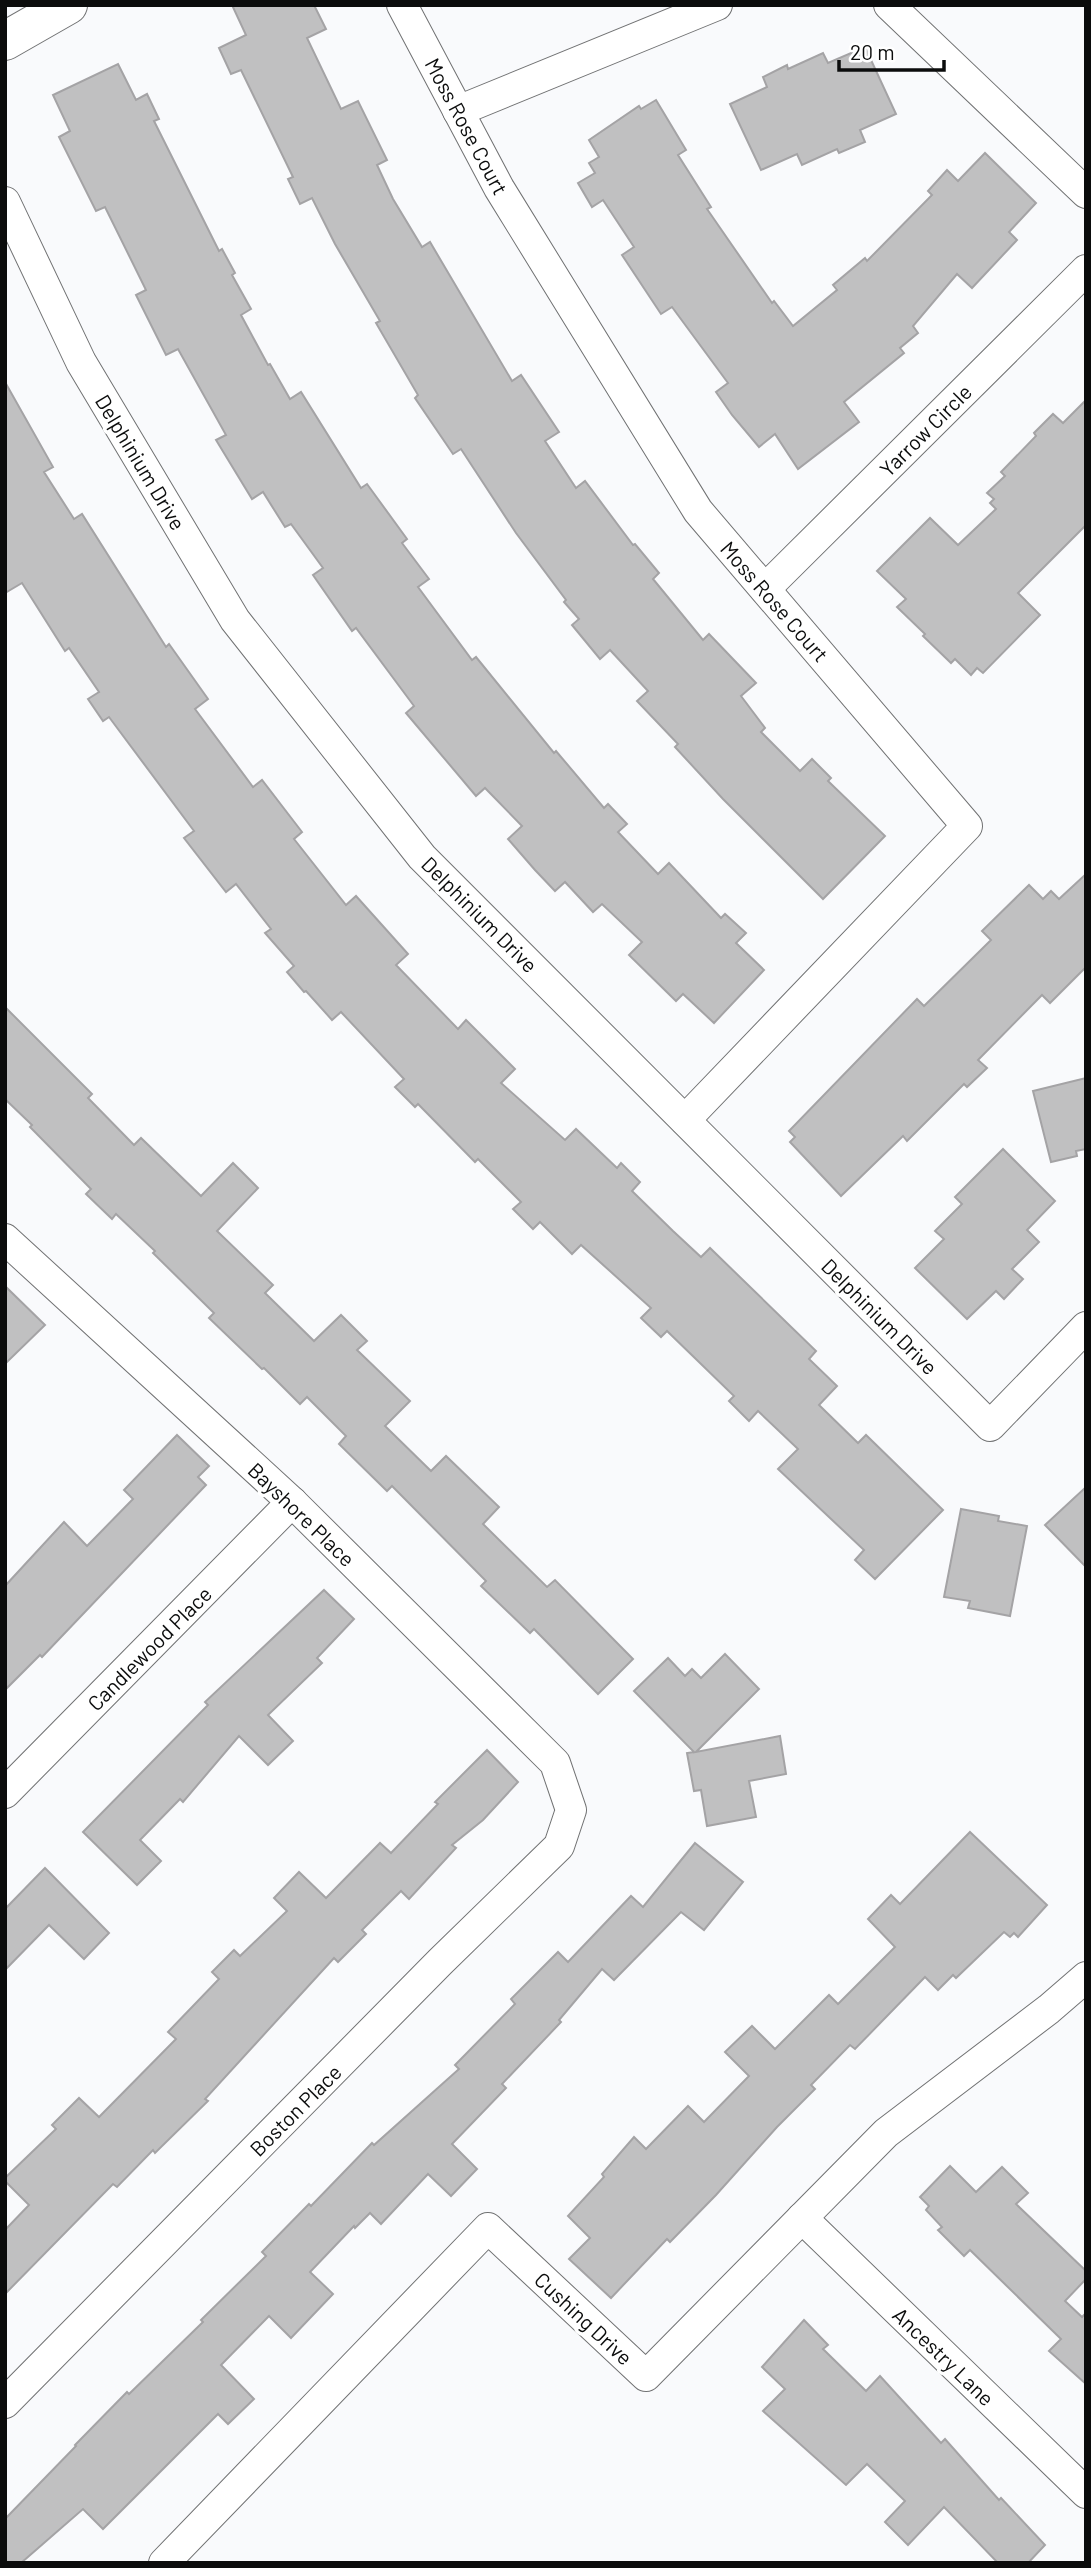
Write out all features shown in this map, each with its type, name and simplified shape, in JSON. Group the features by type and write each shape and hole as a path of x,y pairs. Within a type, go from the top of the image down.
{"main road":[{"path":"5,41 68,5"}],"street":[{"name":"Moss Rose Court","path":"402,5 499,188 698,511 967,826 685,1120"},
{"path":"458,111 717,5"},
{"path":"889,5 1086,193"},
{"name":"Delphinium Drive","path":"5,202 81,362 235,620 422,857 990,1426 1086,1327"},
{"name":"Yarrow Circle","path":"765,589 1086,270"},
{"name":"Bayshore Place","path":"5,1239 292,1503 555,1763 571,1810"},
{"name":"Candlewood Place","path":"5,1793 292,1503"},
{"name":"Boston Place","path":"5,2403 440,1962 559,1846 571,1810"},
{"name":"Cushing Drive","path":"164,2563 488,2228 646,2376 886,2133 1049,2009 1086,1977"},
{"name":"Ancestry Lane","path":"802,2218 1086,2493"}],"building":[{"path":"232,5 314,5 326,29 307,38 341,109 358,101 387,160 377,165 393,199 422,247 430,242 512,381 521,375 559,432 545,441 576,488 585,481 633,545 635,544 659,573 653,579 703,640 709,634 756,683 741,696 765,728 761,732 800,771 812,759 831,778 828,781 885,836 823,899 675,747 678,744 637,701 648,691 610,650 600,659 572,625 579,619 564,602 566,600 516,533 461,449 453,454 415,398 418,395 376,323 380,321 335,244 312,198 300,204 288,179 293,177 241,70 231,74 219,48 246,35"},
{"path":"865,47 896,114 860,130 865,142 839,153 837,149 802,165 797,154 761,170 730,104 767,87 763,77 787,65 788,69 823,53 828,63"},
{"path":"118,64 136,100 147,94 159,119 154,121 219,251 222,249 235,273 232,275 251,309 241,315 268,365 270,364 290,399 301,392 361,488 367,484 407,539 402,543 429,579 418,587 472,660 476,657 554,753 556,751 604,808 608,804 627,824 618,832 658,874 669,863 721,918 725,914 746,933 736,943 764,970 714,1023 683,994 676,1001 629,955 642,942 602,904 593,912 565,882 555,891 535,870 508,839 522,826 485,788 476,796 406,713 414,706 356,628 352,631 313,575 323,568 291,524 285,527 263,492 252,499 216,440 226,435 178,349 166,355 136,295 146,290 105,207 96,211 59,137 70,131 53,95"},
{"path":"656,100 686,150 678,155 711,207 707,209 772,303 774,301 793,326 837,290 833,285 865,258 867,261 932,195 928,191 947,170 958,181 985,153 1036,203 1009,232 1017,240 972,288 957,274 913,326 918,333 900,348 904,353 844,402 859,422 798,469 775,434 759,447 732,415 716,392 728,383 672,307 661,314 622,255 634,247 603,200 592,207 578,183 595,173 589,163 599,157 589,140 639,106 641,109"},
{"path":"5,382 53,467 44,472 74,519 82,514 166,647 169,644 208,699 195,709 253,787 262,780 302,832 294,839 346,905 356,896 408,954 396,965 458,1029 466,1020 515,1069 501,1083 565,1140 576,1129 617,1168 621,1163 640,1182 632,1191 673,1231 701,1257 710,1248 816,1351 809,1359 837,1386 819,1405 858,1443 866,1435 943,1510 875,1579 855,1560 864,1550 778,1469 798,1449 758,1411 749,1421 729,1401 734,1396 667,1331 661,1337 641,1318 651,1308 581,1245 572,1254 540,1222 533,1229 513,1209 521,1202 478,1159 475,1162 418,1104 415,1107 395,1087 404,1079 341,1012 332,1020 306,991 304,992 287,972 294,966 265,933 271,929 236,884 226,892 184,838 194,831 109,717 103,721 88,699 99,692 69,648 65,651 22,583 5,593"},
{"path":"1086,400 1086,525 1018,593 1040,615 983,673 977,668 971,675 955,659 951,663 923,636 925,634 897,607 906,599 877,571 930,518 958,545 996,509 990,503 994,499 987,493 1005,476 1001,472 1036,436 1034,433 1053,414 1063,423"},
{"path":"1086,874 1086,967 1050,1003 1042,995 978,1060 987,1068 967,1087 964,1084 907,1141 903,1136 841,1196 790,1142 795,1137 789,1131 917,999 924,1006 991,940 982,931 1029,885 1043,899 1051,891 1059,899"},
{"path":"5,1007 92,1094 88,1098 134,1145 141,1138 201,1196 233,1163 258,1188 217,1231 273,1285 265,1293 314,1341 341,1315 367,1341 357,1350 410,1401 385,1426 431,1471 446,1456 499,1507 483,1524 547,1587 555,1580 633,1659 598,1694 534,1629 530,1633 481,1586 486,1581 392,1486 387,1491 339,1444 346,1436 307,1397 300,1404 209,1318 214,1313 153,1253 155,1251 116,1214 112,1219 86,1194 91,1189 5,1099"},
{"path":"1086,1078 1086,1149 1076,1151 1077,1156 1051,1162 1033,1091"},
{"path":"1003,1149 1055,1201 1027,1230 1039,1242 1012,1269 1023,1279 1004,1299 996,1291 967,1319 915,1268 944,1239 935,1231 962,1204 955,1197"},
{"path":"5,1286 45,1325 5,1364"},
{"path":"177,1435 209,1466 198,1477 206,1485 42,1657 40,1655 5,1690 5,1586 64,1522 87,1546 133,1499 124,1490"},
{"path":"1086,1487 1086,1567 1045,1525"},
{"path":"961,1509 999,1516 998,1521 1027,1526 1010,1616 968,1608 970,1601 944,1597"},
{"path":"324,1590 354,1619 317,1658 322,1663 268,1715 293,1741 268,1765 239,1736 183,1802 180,1799 140,1840 161,1861 137,1885 83,1832 208,1705 205,1702"},
{"path":"725,1654 759,1689 696,1752 780,1736 786,1774 749,1781 756,1817 707,1826 701,1790 694,1791 687,1753 694,1752 634,1691 668,1658 685,1676 692,1669 701,1678"},
{"path":"487,1750 518,1782 483,1820 452,1845 456,1848 409,1899 401,1891 362,1930 366,1934 338,1962 334,1958 205,2099 208,2101 155,2153 153,2150 117,2187 113,2184 5,2294 5,2230 29,2205 5,2178 56,2129 52,2125 79,2098 99,2117 176,2039 168,2032 219,1979 212,1972 234,1950 240,1956 287,1911 274,1898 299,1872 326,1898 380,1843 391,1853 438,1804 435,1802"},
{"path":"970,1832 1047,1905 1018,1937 1014,1933 1010,1937 1004,1932 956,1978 953,1975 938,1990 925,1977 855,2049 850,2045 811,2085 815,2089 716,2195 670,2242 667,2239 611,2298 569,2259 590,2238 568,2216 604,2177 602,2174 634,2137 646,2149 688,2106 704,2122 749,2076 725,2052 752,2026 775,2049 829,1995 838,2004 895,1947 868,1919 891,1895 900,1904"},
{"path":"695,1843 743,1882 704,1930 681,1912 614,1980 602,1969 559,2020 561,2022 502,2084 506,2088 452,2144 477,2169 451,2196 428,2174 381,2224 370,2213 355,2228 354,2226 310,2272 333,2294 291,2338 269,2316 221,2365 254,2399 228,2424 218,2414 103,2529 83,2509 21,2563 5,2563 5,2519 75,2445 127,2392 129,2394 203,2322 201,2320 266,2256 262,2252 309,2204 311,2206 372,2143 374,2145 459,2069 455,2065 515,2004 511,1999 558,1952 568,1962 631,1896 643,1907"},
{"path":"45,1868 109,1933 84,1959 49,1925 5,1970 5,1909"},
{"path":"950,2166 976,2192 1002,2167 1028,2193 1016,2204 1086,2271 1086,2279 1065,2301 1082,2317 1086,2313 1086,2384 1049,2351 1061,2339 970,2250 964,2256 938,2230 942,2227 926,2210 929,2206 920,2197"},
{"path":"804,2320 828,2345 823,2349 866,2391 880,2376 941,2443 945,2439 999,2500 1001,2498 1045,2545 1028,2563 998,2563 944,2507 908,2545 885,2522 905,2501 867,2464 846,2485 763,2411 785,2389 762,2367"}]}
